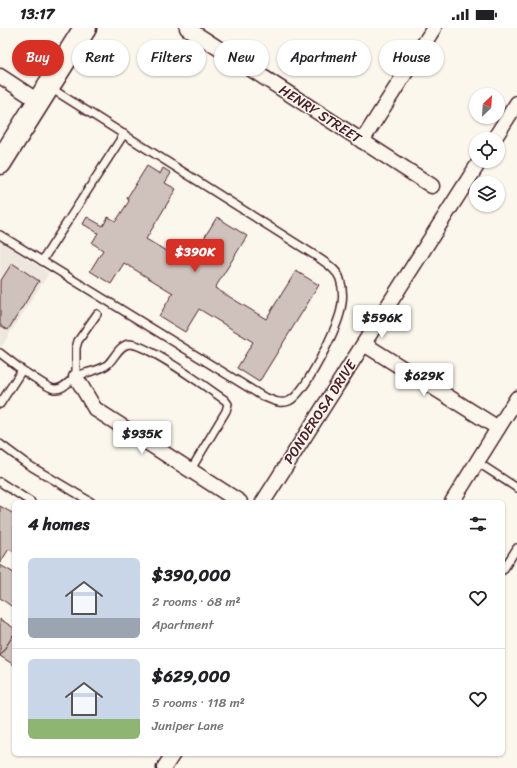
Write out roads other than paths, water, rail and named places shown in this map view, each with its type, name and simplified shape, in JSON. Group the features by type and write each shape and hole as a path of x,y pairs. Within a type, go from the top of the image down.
{"highway":[{"path":"0,163 85,28"}],"street":[{"name":"HENRY STREET","path":"188,28 432,186"},
{"path":"362,141 434,28"},
{"path":"0,76 43,93"},
{"path":"498,132 517,103"},
{"name":"PONDEROSA DRIVE","path":"263,500 476,168"},
{"path":"364,344 498,428"},
{"path":"76,377 95,409 237,500"},
{"path":"453,500 517,398"},
{"path":"164,768 172,756"}],"lane":[{"path":"0,235 262,396 278,402 289,401 300,392 337,326 342,308 342,291 337,273 316,256 124,134 43,93"},
{"path":"42,261 124,134"},
{"path":"76,377 76,348 78,340 97,314"},
{"path":"0,353 22,370 53,389 61,388 76,377 98,370 108,364 121,348 129,344 137,346 162,358 225,400 228,404 226,411 190,471"},
{"path":"0,404 22,370"},
{"path":"0,444 27,464 88,500"},
{"path":"477,462 517,488"},
{"path":"0,482 28,500"},
{"path":"505,567 517,548"}]}
